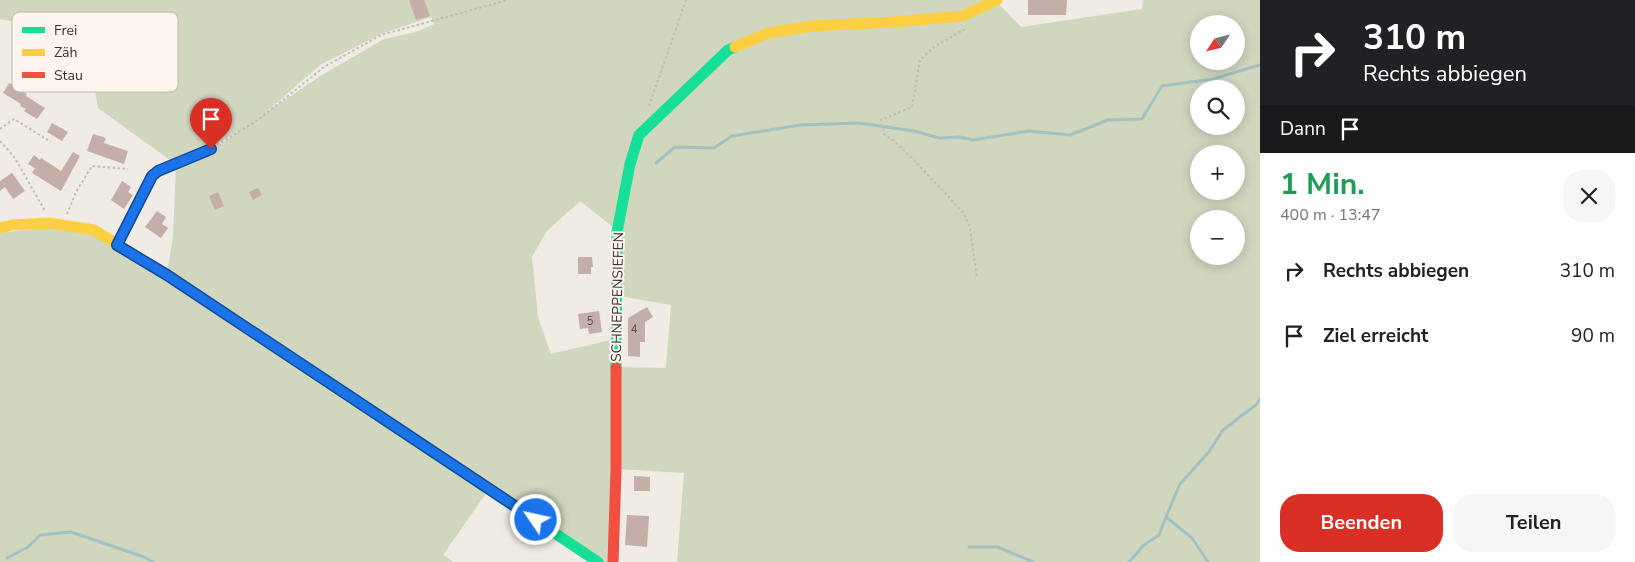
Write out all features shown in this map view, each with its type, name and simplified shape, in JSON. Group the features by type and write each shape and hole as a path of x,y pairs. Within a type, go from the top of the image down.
{"street":[{"name":"SCHNEPPENSIEFEN","path":"613,562 616,470 617,232 630,164 638,135 728,50 768,33 812,26 962,16 996,0"},
{"path":"0,228 12,225 49,223 94,230 167,275 598,562"}],"lane":[{"path":"117,245 152,176 158,171 211,149"}],"path":[{"path":"211,149 258,120 324,67 381,35 508,0"},
{"path":"649,106 686,0"},
{"path":"968,27 934,47 920,60 912,107 880,120 884,134 911,157 963,212 970,228 977,278"},
{"path":"0,129 14,119 51,142"},
{"path":"0,141 15,158 49,223"},
{"path":"62,225 76,192 92,166 128,169"}],"green space":[{"path":"0,0 995,0 1021,27 1142,9 1143,0 1260,0 1260,562 677,562 684,473 618,469 619,367 666,368 671,305 619,296 619,232 580,201 546,232 532,257 538,317 551,354 614,339 611,562 602,562 167,273 173,237 176,165 212,150 242,129 211,147 174,163 98,108 95,92 178,92 178,12 12,12 12,21 0,19","holes":["431,17 434,24 416,32 384,39 322,75 265,113 320,65 381,34"]},
{"path":"49,227 94,234 487,492 443,555 453,562 0,562 0,233"}],"building":[{"path":"409,0 424,0 430,16 416,20"},
{"path":"1028,0 1067,0 1066,15 1028,15"},
{"path":"9,83 12,85 12,92 24,92 27,94 26,96 45,108 37,119 24,111 26,109 20,106 21,104 3,93"},
{"path":"52,123 68,132 62,141 47,132"},
{"path":"93,134 106,138 104,143 128,151 124,164 87,151"},
{"path":"73,152 80,156 61,191 32,173 35,168 28,164 34,155 61,171"},
{"path":"12,173 25,191 13,199 5,187 0,191 0,181"},
{"path":"122,181 131,187 128,192 133,195 124,209 111,200"},
{"path":"258,188 262,195 253,200 249,192"},
{"path":"218,192 224,206 215,210 209,196"},
{"path":"157,211 166,217 162,224 168,228 161,238 145,227"},
{"path":"578,257 592,257 593,267 591,267 591,274 578,274"},
{"path":"647,307 653,317 645,322 645,342 640,342 640,357 628,356 628,318"},
{"path":"599,311 602,332 589,334 588,328 580,329 578,314"},
{"path":"634,476 650,477 650,491 634,491"},
{"path":"627,515 649,516 647,547 625,545"}],"waterway":[{"path":"656,163 675,147 714,148 732,136 800,125 859,123 914,131 939,138 960,137 973,140 1029,131 1070,135 1108,120 1142,119 1162,86 1213,79 1260,65"},
{"path":"1208,562 1192,538 1166,517 1180,484 1208,453 1223,430 1257,404 1260,399"},
{"path":"1129,562 1144,545 1159,535 1166,517"},
{"path":"7,558 28,547 40,535 71,532 144,557 153,562"},
{"path":"969,547 998,547 1033,562"}],"traffic: fast":[{"path":"616,368 617,232 630,164 639,135 728,50 735,47"},
{"path":"373,412 598,562"}],"traffic: slow":[{"path":"735,47 768,33 812,26 962,16 997,0"},
{"path":"0,228 12,225 49,223 94,230 167,275 373,412"}],"traffic: jam":[{"path":"613,562 616,470 616,368"}],"route":[{"path":"211,149 158,171 152,176 117,245 167,275 536,520"}]}
